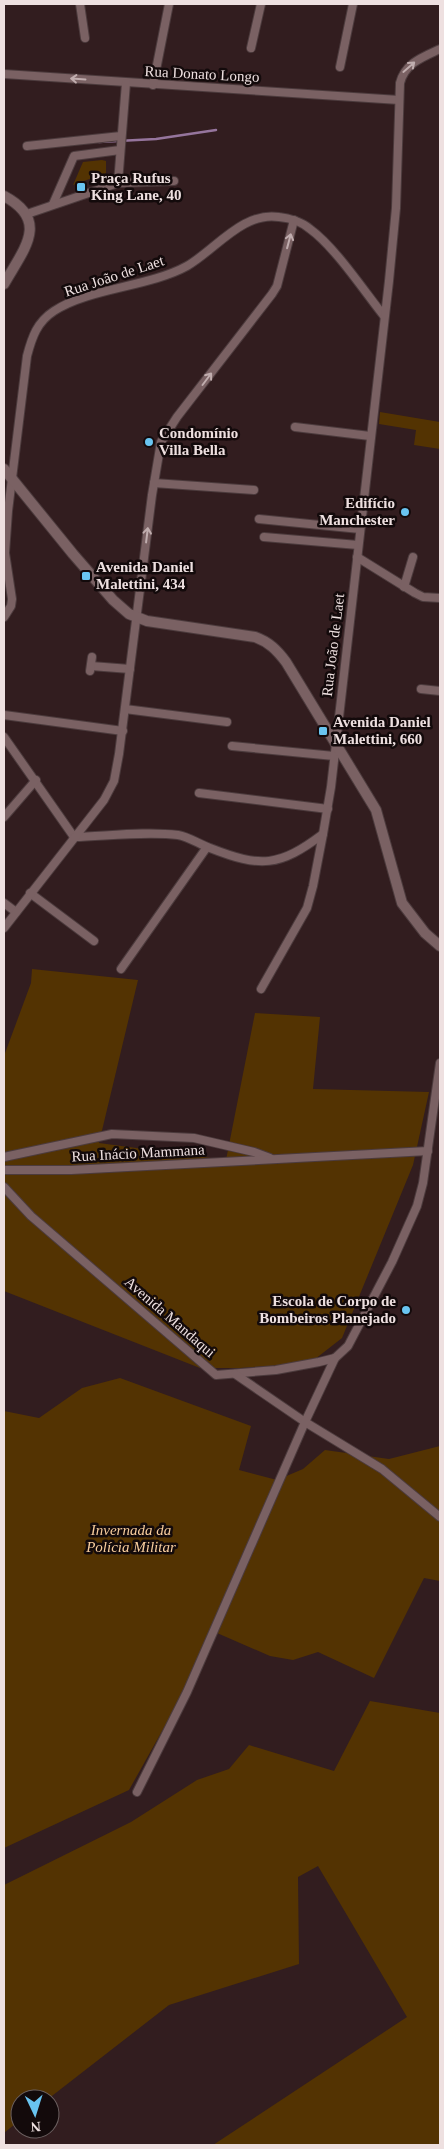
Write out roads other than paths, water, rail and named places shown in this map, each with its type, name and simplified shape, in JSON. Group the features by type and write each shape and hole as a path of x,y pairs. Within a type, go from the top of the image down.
{"street":[{"path":"80,4 85,38"},
{"path":"153,85 169,4"},
{"path":"251,48 261,4"},
{"path":"340,66 353,4"},
{"name":"Rua João de Laet","path":"261,988 306,908 313,886 328,809 396,208 400,83 404,70 440,48"},
{"name":"Rua Donato Longo","path":"4,74 399,100"},
{"path":"118,183 126,83"},
{"path":"27,146 121,136"},
{"path":"53,204 74,156 120,148"},
{"path":"27,214 118,183 174,181"},
{"path":"4,196 27,214 31,229 30,236 4,284"},
{"name":"Rua João de Laet","path":"4,617 12,599 5,553 6,511 12,480 27,356 32,338 45,318 68,304 186,266 254,220 278,216 294,220 309,228 322,239 384,316"},
{"path":"4,928 110,791 122,731 159,450 166,434 277,286 294,220"},
{"path":"295,427 370,436"},
{"path":"4,469 113,600 136,618 163,624 255,637 267,641 286,662 376,810 402,903 425,933 440,946"},
{"path":"154,482 254,490"},
{"path":"259,519 360,529"},
{"path":"264,537 358,545"},
{"path":"357,557 404,587 423,596 440,598"},
{"path":"404,587 414,557"},
{"path":"92,657 90,669 130,669"},
{"path":"421,689 440,691"},
{"path":"125,709 227,722"},
{"path":"4,714 122,731"},
{"path":"4,738 36,780 74,836"},
{"path":"232,746 334,756"},
{"path":"4,817 36,780"},
{"path":"199,793 328,809"},
{"path":"74,836 172,835 189,838 207,847 255,862 275,861 290,856 323,834"},
{"path":"121,969 207,847"},
{"path":"30,893 94,941"},
{"path":"4,903 16,912"},
{"path":"137,1792 187,1692 304,1422 335,1358 348,1346 392,1262 417,1206 428,1151 440,1062"},
{"name":"Rua Inácio Mammana","path":"4,1159 112,1134 194,1138 254,1152 273,1160"},
{"name":"Rua Inácio Mammana","path":"4,1170 71,1170 428,1151"},
{"name":"Avenida Mandaqui","path":"4,1187 31,1216 216,1375 297,1367 335,1358"},
{"path":"235,1374 304,1422 382,1469 440,1517"}],"waterway":[{"path":"99,142 156,139 216,130"}],"place":[{"name":"Praça Rufus King Lane, 40","path":"81,187"},
{"name":"Condomínio Villa Bella","path":"149,442"},
{"name":"Edifício Manchester","path":"405,512"},
{"name":"Avenida Daniel Malettini, 434","path":"86,576"},
{"name":"Avenida Daniel Malettini, 660","path":"323,731"},
{"name":"Escola de Corpo de Bombeiros Planejado","path":"406,1310"}],"park label":[{"name":"Invernada da Polícia Militar","path":"131,1538"}]}
